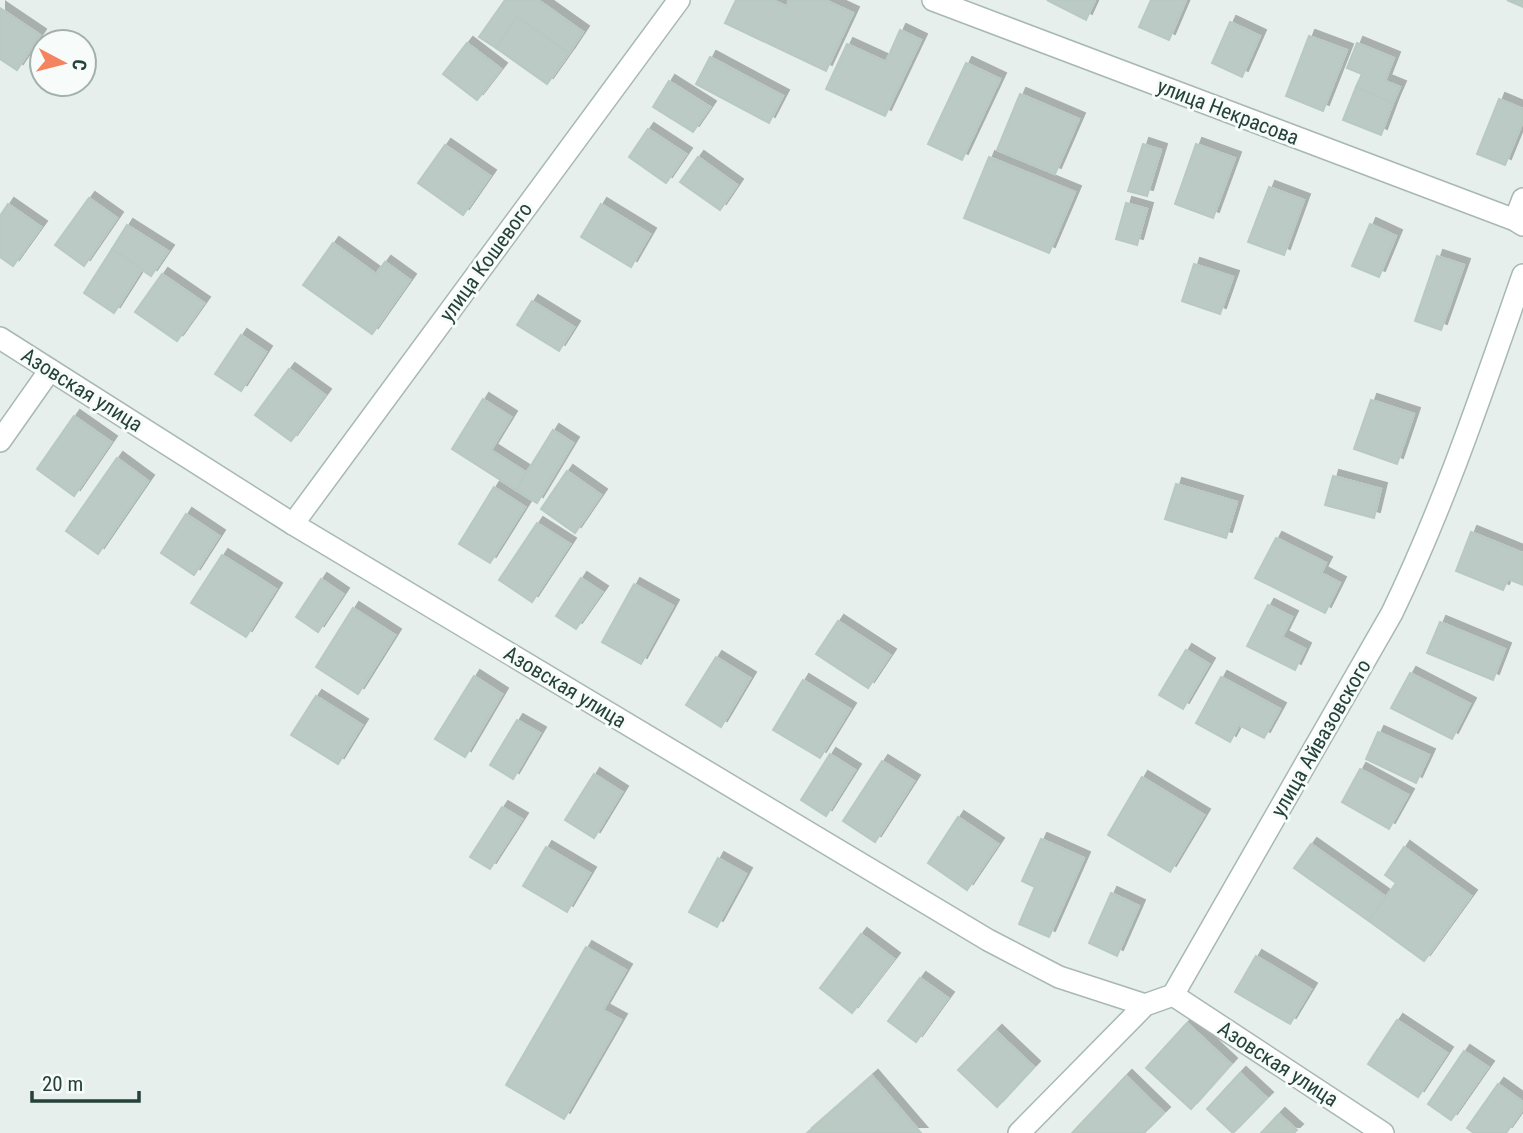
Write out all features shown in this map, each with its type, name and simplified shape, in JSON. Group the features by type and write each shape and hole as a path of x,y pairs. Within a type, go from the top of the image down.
{"street":[{"name":"улица Кошевого","path":"293,524 679,0"},
{"name":"улица Некрасова","path":"933,0 1519,222"},
{"path":"1519,222 1523,199"},
{"name":"улица Айвазовского","path":"1173,995 1392,613 1421,554 1452,476 1523,275"},
{"name":"Азовская улица","path":"0,338 293,524 988,940 1059,976 1145,1005"},
{"path":"0,441 50,370"},
{"name":"Азовская улица","path":"1173,995 1383,1133"},
{"path":"1019,1133 1145,1005 1173,995"}],"building":[{"path":"505,0 538,0 583,32 569,53 517,17 496,48 479,37"},
{"path":"736,0 773,0 787,7 789,0 825,0 853,13 826,71 725,23"},
{"path":"1047,0 1095,0 1086,20"},
{"path":"1151,0 1186,0 1169,40 1139,27"},
{"path":"1507,0 1523,0 1523,7"},
{"path":"0,8 30,28 28,53 17,70 0,59"},
{"path":"517,17 569,53 547,84 496,48"},
{"path":"1230,22 1260,36 1242,77 1212,63"},
{"path":"900,30 921,40 885,116 826,89 847,44 886,62"},
{"path":"1309,36 1347,50 1323,111 1286,96"},
{"path":"467,43 501,69 477,100 443,74"},
{"path":"1357,43 1394,58 1385,81 1400,87 1393,103 1356,87 1362,74 1347,68"},
{"path":"710,57 783,96 769,123 696,84"},
{"path":"966,63 1000,79 962,160 928,144"},
{"path":"669,81 710,107 693,132 653,107"},
{"path":"1356,87 1393,103 1381,135 1343,120"},
{"path":"1020,94 1079,119 1055,174 997,150"},
{"path":"1499,99 1523,109 1523,121 1505,165 1477,154"},
{"path":"648,129 686,154 666,183 629,157"},
{"path":"1143,144 1161,150 1147,196 1128,191"},
{"path":"1196,144 1235,158 1213,218 1175,204"},
{"path":"445,145 490,176 463,215 418,183"},
{"path":"698,157 737,185 720,210 680,182"},
{"path":"989,157 1075,192 1049,253 964,218"},
{"path":"1269,187 1304,200 1284,255 1248,242"},
{"path":"89,198 117,218 84,266 55,245"},
{"path":"1126,203 1147,209 1137,245 1116,239"},
{"path":"8,204 41,227 13,266 0,257 0,216"},
{"path":"601,204 650,234 631,267 581,237"},
{"path":"1370,224 1396,236 1379,277 1352,266"},
{"path":"127,225 168,251 151,276 112,249"},
{"path":"333,243 376,274 385,262 410,280 372,334 303,285"},
{"path":"112,249 142,269 114,313 84,293"},
{"path":"1437,256 1464,265 1441,330 1415,321"},
{"path":"1194,264 1233,277 1220,314 1182,301"},
{"path":"162,274 204,303 177,341 135,312"},
{"path":"532,301 574,327 559,351 517,325"},
{"path":"241,335 266,352 241,391 215,374"},
{"path":"289,369 325,395 291,441 255,415"},
{"path":"483,399 511,417 491,450 527,473 516,490 452,449"},
{"path":"1371,400 1414,414 1397,464 1354,449"},
{"path":"74,416 111,442 74,496 37,469"},
{"path":"553,430 573,443 537,503 516,490"},
{"path":"117,458 148,481 98,554 66,531"},
{"path":"567,471 601,495 575,533 541,509"},
{"path":"1333,476 1381,489 1374,518 1325,505"},
{"path":"1176,484 1237,502 1226,538 1165,519"},
{"path":"494,487 525,507 490,563 459,544"},
{"path":"186,514 219,536 194,575 161,553"},
{"path":"537,523 570,544 532,602 499,580"},
{"path":"1471,532 1523,553 1523,585 1508,579 1503,590 1456,571"},
{"path":"1276,538 1326,563 1321,573 1340,583 1325,613 1255,578"},
{"path":"222,555 276,589 246,637 191,603"},
{"path":"581,578 602,592 576,629 556,616"},
{"path":"321,579 343,594 318,632 296,617"},
{"path":"634,584 673,606 641,664 602,642"},
{"path":"1268,605 1292,617 1282,637 1305,649 1295,670 1247,646"},
{"path":"353,608 395,635 358,694 316,667"},
{"path":"838,621 890,655 868,688 816,654"},
{"path":"1440,622 1505,649 1493,680 1427,653"},
{"path":"1186,650 1209,664 1183,709 1159,695"},
{"path":"716,657 750,678 721,727 686,705"},
{"path":"1410,673 1470,704 1452,739 1391,708"},
{"path":"474,676 502,694 465,757 435,739"},
{"path":"1221,677 1280,709 1264,738 1239,725 1230,742 1196,723"},
{"path":"803,680 850,709 820,758 773,730"},
{"path":"316,696 362,725 338,764 291,735"},
{"path":"517,720 540,733 513,779 490,765"},
{"path":"1378,732 1429,755 1416,783 1366,759"},
{"path":"830,754 855,770 826,816 801,800"},
{"path":"882,761 914,781 875,842 843,821"},
{"path":"1360,769 1408,795 1389,829 1342,802"},
{"path":"594,774 622,792 594,838 565,820"},
{"path":"1142,777 1204,815 1170,872 1108,835"},
{"path":"502,807 522,819 490,869 470,857"},
{"path":"958,817 998,844 967,890 928,863"},
{"path":"1041,839 1084,858 1049,937 1019,924 1035,887 1022,881"},
{"path":"1311,844 1386,897 1369,921 1294,868"},
{"path":"546,847 590,873 567,912 523,886"},
{"path":"1404,847 1471,896 1424,961 1369,921 1396,883 1385,875"},
{"path":"718,858 746,874 717,927 689,912"},
{"path":"1111,893 1139,906 1117,956 1089,943"},
{"path":"861,934 894,959 852,1013 820,988"},
{"path":"586,947 626,970 603,1010 621,1020 564,1119 506,1085"},
{"path":"1256,956 1311,989 1290,1024 1235,992"},
{"path":"920,978 948,998 916,1042 888,1021"},
{"path":"1397,1020 1447,1053 1418,1097 1368,1064"},
{"path":"1187,1023 1231,1064 1191,1109 1146,1068"},
{"path":"996,1031 1034,1067 997,1107 958,1070"},
{"path":"1464,1051 1488,1067 1451,1120 1428,1104"},
{"path":"1240,1073 1267,1098 1233,1133 1207,1109"},
{"path":"872,1076 921,1133 807,1133"},
{"path":"1126,1076 1164,1113 1144,1133 1072,1133"},
{"path":"1498,1084 1523,1102 1523,1109 1506,1133 1474,1133 1467,1128"},
{"path":"1279,1114 1297,1130 1294,1133 1261,1133"}]}
